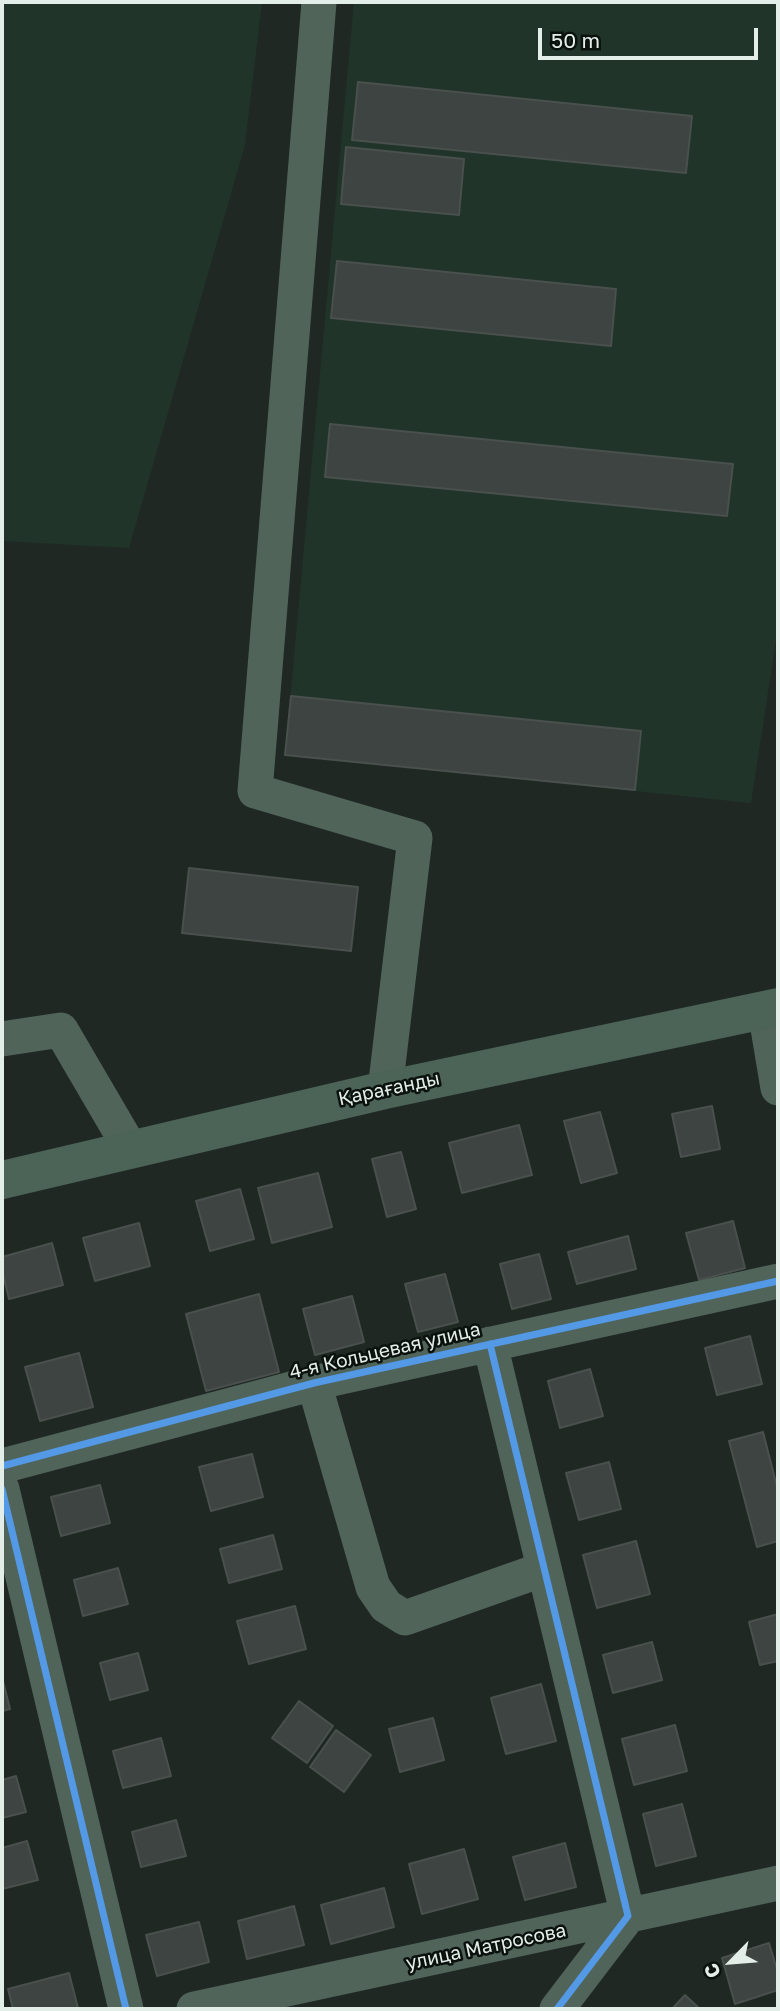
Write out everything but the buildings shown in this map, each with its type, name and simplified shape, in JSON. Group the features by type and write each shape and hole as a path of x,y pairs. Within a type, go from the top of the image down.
{"main road":[{"name":"Қарағанды","path":"2,1180 385,1090 771,1009"}],"street":[{"path":"320,2 255,791 415,838 385,1090"},
{"path":"771,1009 778,1088"},
{"path":"2,1039 61,1030 130,1148"},
{"name":"4-я Кольцевая улица","path":"2,1466 314,1382 778,1281"},
{"path":"490,1344 628,1916 557,2009"},
{"path":"314,1382 373,1587 386,1606 405,1618 544,1569"},
{"path":"2,1489 126,2009"},
{"name":"улица Матросова","path":"194,2009 778,1883"}],"shaded area":[{"path":"2,2 262,2 245,145 129,548 2,541"},
{"path":"354,2 778,2 778,627 751,803 285,755"}],"cycle path":[{"path":"2,1466 314,1383 778,1281"},
{"path":"490,1344 628,1916 557,2009"},
{"path":"2,1489 126,2009"}]}
